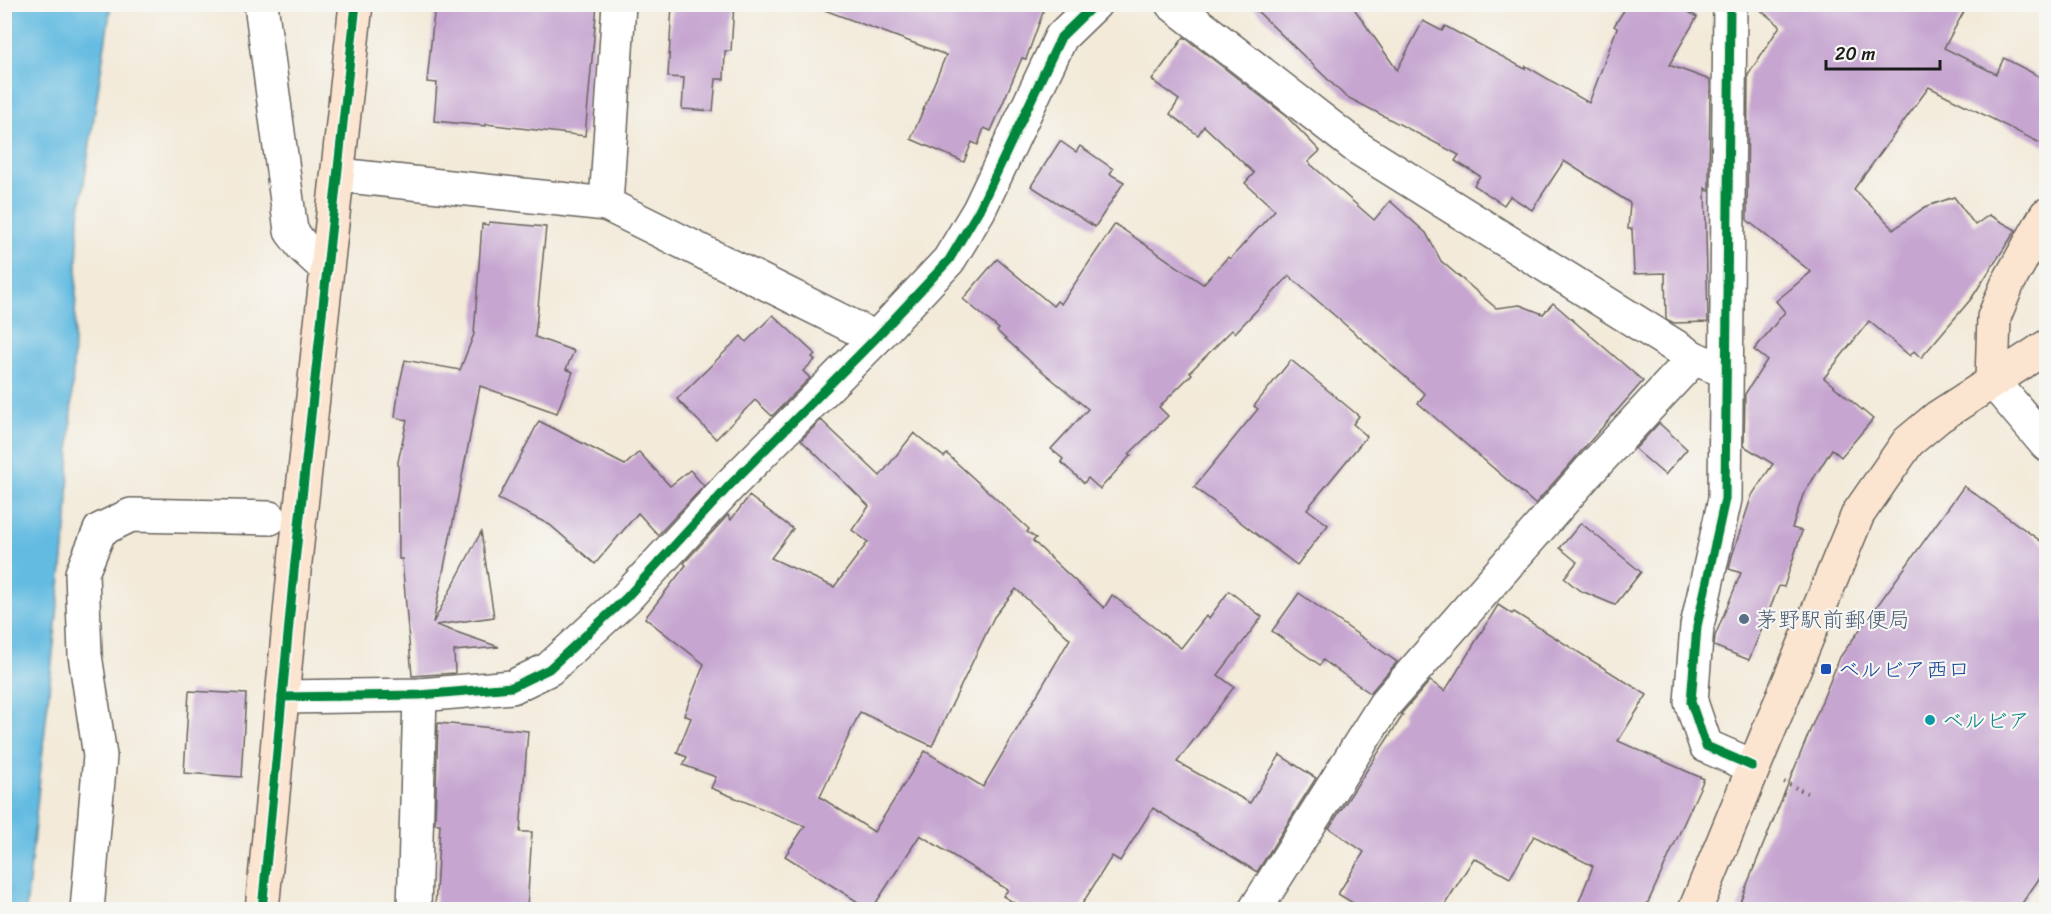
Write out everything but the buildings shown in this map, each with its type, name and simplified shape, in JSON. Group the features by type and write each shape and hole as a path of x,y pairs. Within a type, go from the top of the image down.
{"street":[{"path":"261,4 291,231 303,247 326,268"},
{"path":"262,909 326,268 339,175 356,4"},
{"path":"606,204 619,4"},
{"path":"1172,4 1358,148 1694,358 1728,372"},
{"path":"1730,4 1725,499 1697,626 1691,702 1706,746 1752,766"},
{"path":"282,697 420,695 512,687 549,669 626,598 730,485 876,338 949,260 979,210 1061,37 1090,5"},
{"path":"339,175 606,204 876,338"},
{"path":"2046,215 2008,283 1994,317 1992,380 2046,444"},
{"path":"1695,909 1752,766 1858,514 1908,442 1938,417 2046,347"},
{"path":"1255,909 1385,704 1588,472 1694,358"},
{"path":"87,909 100,756 85,655 82,573 100,530 131,515 270,518"},
{"path":"414,909 420,695"}],"path":[{"path":"1788,784 1811,795"}],"water":[{"path":"5,4 111,5 79,216 67,520 26,910 4,909"}],"cycle path":[{"path":"262,910 294,571 356,4"},
{"path":"282,697 420,695 512,687 549,669 626,598 730,485 876,338 949,260 979,210 1061,37 1095,4"},
{"path":"1730,4 1725,499 1697,626 1691,702 1706,746 1752,766"}],"place":[{"name":"茅野駅前郵便局","path":"1744,619"},
{"name":"ベルビア西口","path":"1826,669"},
{"name":"ベルビア","path":"1930,720"}]}
